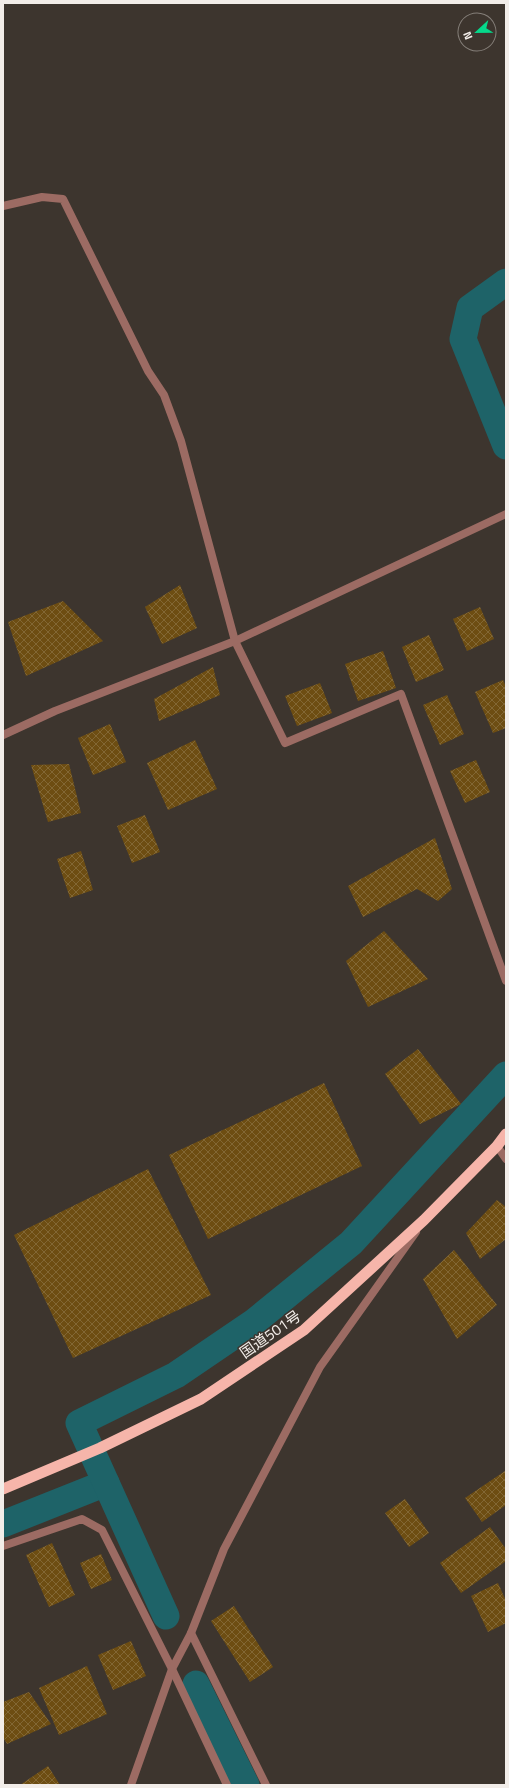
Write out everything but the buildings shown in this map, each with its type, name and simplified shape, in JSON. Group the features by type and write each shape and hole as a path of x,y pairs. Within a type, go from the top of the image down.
{"highway":[{"name":"国道501号","path":"3,1489 100,1448 201,1399 304,1330 424,1220 497,1146 506,1134"}],"street":[{"path":"3,206 42,197 63,199 148,371 164,395 181,441 235,641 284,743 401,694 506,982"},
{"path":"3,735 55,711 235,641 506,514"},
{"path":"497,1146 506,1159"},
{"path":"131,1785 172,1670 190,1633 224,1549 320,1367 424,1220"},
{"path":"3,1546 82,1519 102,1530 172,1670 227,1785"},
{"path":"190,1633 266,1785"}],"waterway":[{"path":"506,282 470,308 463,339 506,446"},
{"path":"166,1616 79,1423 176,1375 254,1322 351,1243 506,1075"},
{"path":"3,1524 106,1483"},
{"path":"196,1684 246,1785"}]}
